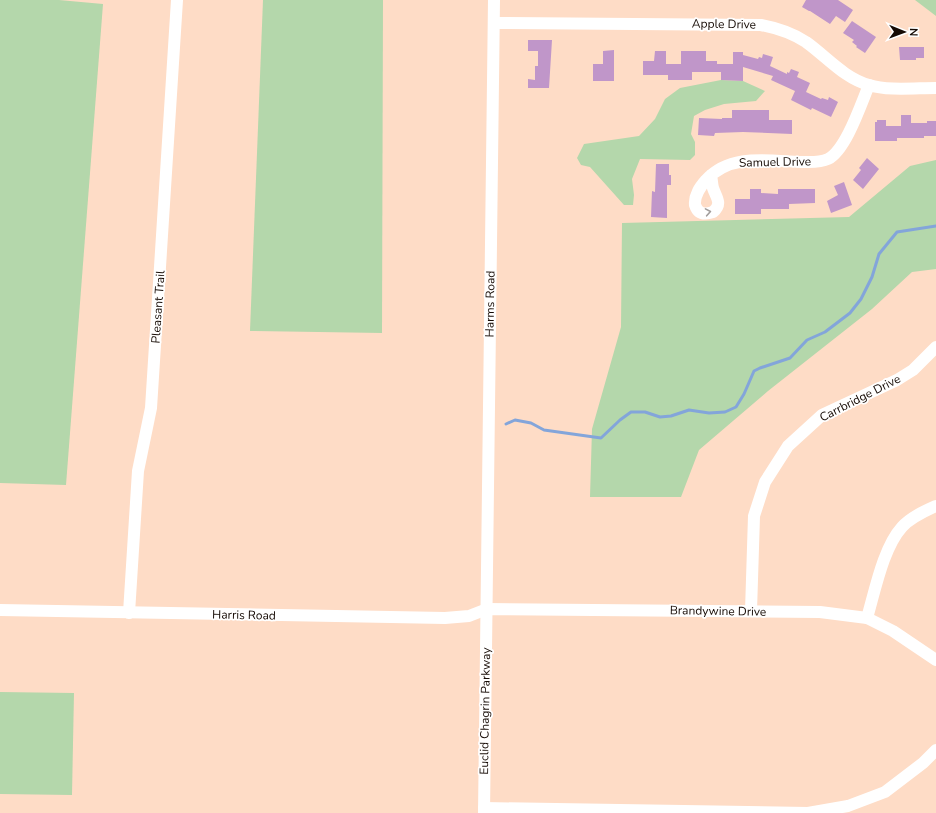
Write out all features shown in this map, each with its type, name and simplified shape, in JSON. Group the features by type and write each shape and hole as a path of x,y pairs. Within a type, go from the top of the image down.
{"street":[{"name":"Pleasant Trail","path":"129,613 138,471 151,408 177,0"},
{"name":"Harms Road","path":"487,609 494,0"},
{"name":"Apple Drive","path":"494,23 761,25 780,29 792,34 805,42 846,74 869,85 936,88"},
{"name":"Samuel Drive","path":"711,176 729,164 743,161 815,162 828,159 838,151 844,142 869,85"},
{"name":"Carrbridge Drive","path":"751,611 752,539 754,516 765,482 788,446 822,415 897,380 913,370 936,346"},
{"path":"867,618 888,549 902,526 923,512 936,506"},
{"name":"Harris Road","path":"0,610 445,618 469,616 487,609"},
{"name":"Brandywine Drive","path":"487,609 820,612 867,618 893,631 936,660"},
{"name":"Euclid Chagrin Parkway","path":"484,811 487,609"},
{"path":"484,811 808,813 848,806 885,792 923,763 936,750"}],"green space":[{"path":"0,0 59,0 103,4 66,485 0,483"},
{"path":"263,0 383,0 382,333 250,331"},
{"path":"915,0 936,0 936,16"},
{"path":"721,80 743,81 765,91 756,101 724,104 705,110 694,116 691,134 695,142 695,155 690,160 640,159 632,179 634,195 633,205 624,205 590,167 581,165 577,158 584,144 639,136 655,119 665,99 680,88"},
{"path":"936,160 936,269 912,272 872,309 768,391 699,450 681,497 590,497 592,429 621,327 622,223 849,217 910,166"},
{"path":"0,692 74,693 72,795 0,794"}],"building":[{"path":"806,0 838,0 853,10 845,22 836,16 830,24 802,7"},
{"path":"852,21 876,37 865,53 856,47 857,46 852,42 854,40 843,33"},
{"path":"528,40 552,40 549,88 528,88 528,79 535,80 535,66 538,66 538,51 528,51"},
{"path":"899,47 924,47 924,58 916,58 916,60 900,60"},
{"path":"614,50 614,81 593,81 593,64 603,64 603,51"},
{"path":"655,51 666,51 666,64 681,64 681,51 706,51 706,61 717,61 717,64 733,64 733,52 743,52 743,55 758,59 759,57 762,58 763,54 773,57 770,66 787,74 787,72 789,73 791,69 799,72 797,77 810,83 806,92 821,99 828,100 829,97 838,102 831,117 812,108 811,110 791,100 795,91 771,80 773,76 743,67 743,81 721,80 721,72 692,72 692,80 668,80 668,75 643,75 643,61 654,61"},
{"path":"732,110 769,110 769,120 792,120 792,134 743,132 715,133 714,136 698,135 699,118 732,118"},
{"path":"901,115 911,115 911,123 927,123 927,121 936,121 936,136 924,136 924,138 897,138 897,141 875,141 875,122 877,122 877,120 886,120 886,126 901,126"},
{"path":"867,158 879,169 863,189 853,180 861,170 859,168"},
{"path":"656,164 669,164 671,185 667,185 667,218 651,217 652,191 655,192"},
{"path":"844,182 852,205 831,213 827,201 838,195 834,186"},
{"path":"750,189 761,189 761,193 778,194 778,189 815,189 815,203 789,204 789,209 761,209 761,214 735,214 735,199 750,199"}],"waterway":[{"path":"506,424 515,420 531,423 544,430 601,438 631,412 645,412 660,417 671,416 689,410 709,413 725,412 736,407 744,394 754,371 790,358 807,340 825,332 850,313 861,299 872,277 879,254 897,232 936,226"}]}
